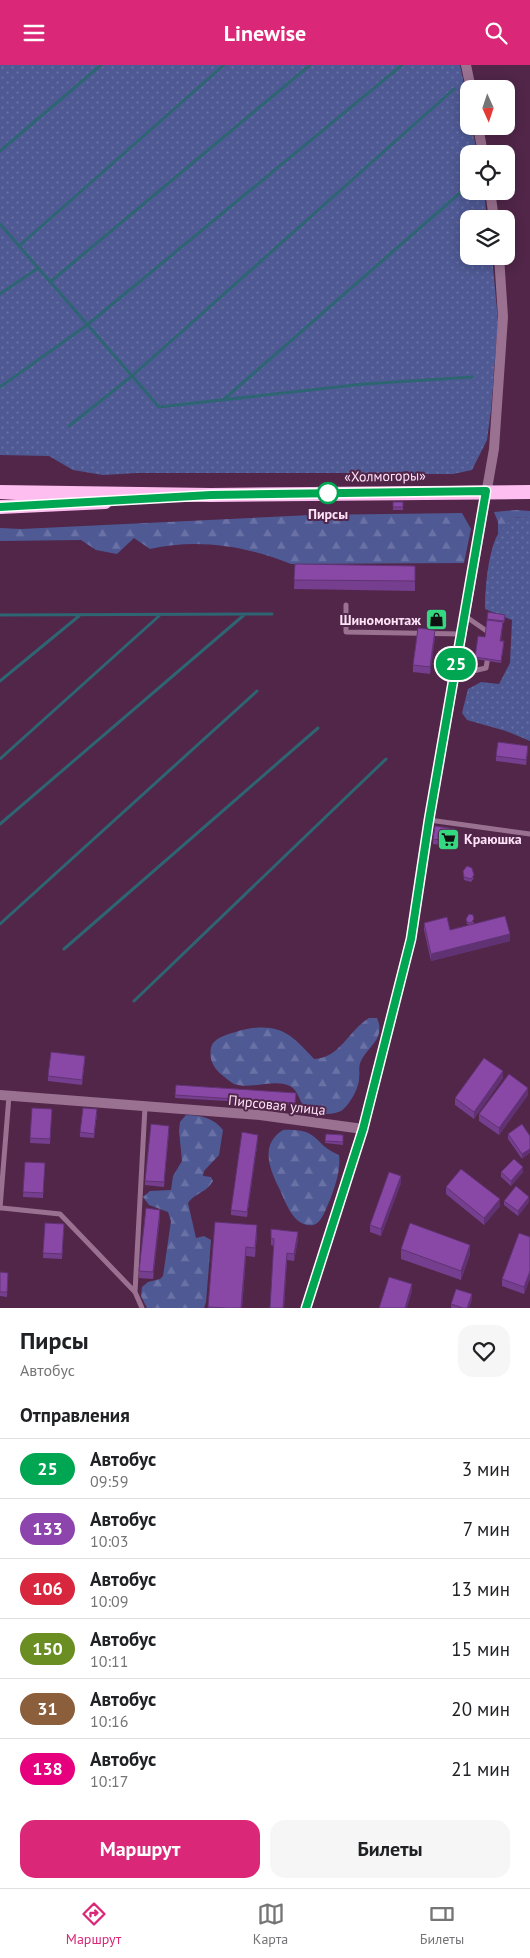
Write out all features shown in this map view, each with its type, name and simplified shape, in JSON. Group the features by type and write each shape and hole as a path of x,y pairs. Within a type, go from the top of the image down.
{"highway":[{"name":"«Холмогоры»","path":"0,492 211,495 530,492"},
{"name":"«Холмогоры»","path":"0,507 211,495"}],"street":[{"path":"466,65 468,80"},
{"path":"306,1308 363,1129 411,939 429,820 494,449 502,358 503,317 500,265"},
{"name":"Пирсовая улица","path":"4,1095 260,1115 363,1129"}],"lane":[{"path":"346,605 346,631 461,634"},
{"path":"464,616 492,635 490,643"},
{"path":"454,675 486,668 489,652"},
{"path":"429,820 530,834"},
{"path":"4,1095 1,1208 60,1214 135,1293 142,1308"},
{"path":"135,1293 145,1107"}],"green space":[{"path":"0,65 460,65 463,80 460,80 460,135 474,135 475,145 460,145 460,200 485,200 486,210 460,210 460,265 493,265 498,321 487,440 472,470 453,474 412,474 407,471 394,473 137,473 103,475 73,470 49,456 0,455"},
{"path":"530,511 530,517 511,518 498,534 498,522 494,512"},
{"path":"462,513 471,529 464,563 291,564 239,548 204,544 186,544 150,549 134,538 117,554 96,550 81,540 0,541 0,528 21,529 311,515"},
{"path":"530,517 530,741 506,731 467,720 462,713 468,689 481,682 499,684 510,663 512,620 485,609 488,570 492,550 501,530 511,518"},
{"path":"369,1018 377,1018 379,1025 378,1037 360,1063 359,1083 353,1097 344,1109 337,1113 322,1114 308,1110 293,1088 283,1084 270,1083 248,1086 234,1084 218,1072 211,1059 210,1052 214,1042 227,1034 255,1028 275,1029 284,1032 314,1059 323,1057 337,1049"},
{"path":"186,1115 206,1118 223,1130 219,1155 204,1171 203,1176 211,1177 213,1181 188,1203 196,1238 204,1236 211,1240 206,1302 204,1308 147,1308 141,1296 142,1287 148,1282 160,1279 163,1276 171,1221 168,1212 149,1205 143,1197 150,1191 171,1190 173,1176 182,1161 179,1131 180,1122"},
{"path":"283,1130 295,1130 311,1134 325,1147 339,1155 336,1184 325,1211 319,1221 313,1225 306,1225 295,1218 287,1206 272,1172 269,1149 271,1142"}],"building":[{"path":"393,502 403,502 403,507 393,507"},
{"path":"295,564 415,566 415,581 294,580"},
{"path":"488,612 505,615 504,621 487,619"},
{"path":"487,620 503,622 500,641 504,641 501,661 475,657 478,636 485,637"},
{"path":"418,628 435,630 430,667 413,665"},
{"path":"498,742 528,746 526,760 496,756"},
{"path":"435,826 455,829 454,842 433,839"},
{"path":"467,866 472,868 474,875 471,879 464,877 463,871"},
{"path":"469,914 473,915 474,919 471,923 467,922 466,919"},
{"path":"505,916 510,934 431,954 424,923 447,917 450,930"},
{"path":"51,1052 85,1056 82,1080 48,1076"},
{"path":"484,1058 503,1071 474,1112 455,1098"},
{"path":"509,1074 528,1088 499,1128 479,1114"},
{"path":"176,1085 296,1093 295,1103 175,1095"},
{"path":"32,1108 52,1109 50,1139 30,1138"},
{"path":"83,1108 97,1109 94,1134 80,1132"},
{"path":"151,1124 169,1126 164,1182 145,1181"},
{"path":"522,1124 530,1136 530,1149 522,1154 508,1134"},
{"path":"242,1132 258,1135 247,1212 231,1210"},
{"path":"326,1134 343,1135 343,1142 325,1141"},
{"path":"514,1159 523,1167 511,1181 501,1172"},
{"path":"25,1162 45,1163 43,1193 23,1192"},
{"path":"461,1169 500,1199 484,1218 446,1187"},
{"path":"389,1172 401,1176 381,1229 370,1225"},
{"path":"516,1186 529,1197 518,1211 504,1201"},
{"path":"146,1208 160,1210 153,1272 139,1271"},
{"path":"215,1222 257,1225 255,1248 246,1247 241,1308 208,1307"},
{"path":"45,1223 64,1224 62,1254 43,1253"},
{"path":"410,1223 470,1245 461,1271 401,1249"},
{"path":"271,1229 298,1232 294,1254 287,1253 283,1308 270,1308 274,1239 271,1238"},
{"path":"519,1233 530,1237 530,1271 524,1287 502,1279"},
{"path":"0,1272 8,1273 7,1292 0,1292"},
{"path":"389,1277 412,1284 405,1308 379,1308"},
{"path":"456,1289 472,1294 467,1308 451,1304"}],"waterway":[{"path":"0,151 101,65"},
{"path":"19,246 224,65"},
{"path":"50,282 310,65"},
{"path":"0,387 87,325 402,65"},
{"path":"69,426 132,376 454,89"},
{"path":"223,400 460,193"},
{"path":"0,224 159,407 364,384 472,377"},
{"path":"0,294 38,268"},
{"path":"0,615 272,614"},
{"path":"0,824 244,615"},
{"path":"0,681 79,616"},
{"path":"0,759 159,616"},
{"path":"0,924 257,691"},
{"path":"64,949 318,728"},
{"path":"134,1001 386,759"}],"bus line":[{"name":"25","path":"0,507 211,495 486,491 429,820 411,939 363,1129 306,1308"}],"place":[{"name":"Пирсы","path":"328,493"},
{"name":"Шиномонтаж","path":"437,620"},
{"name":"Краюшка","path":"448,839"}]}
